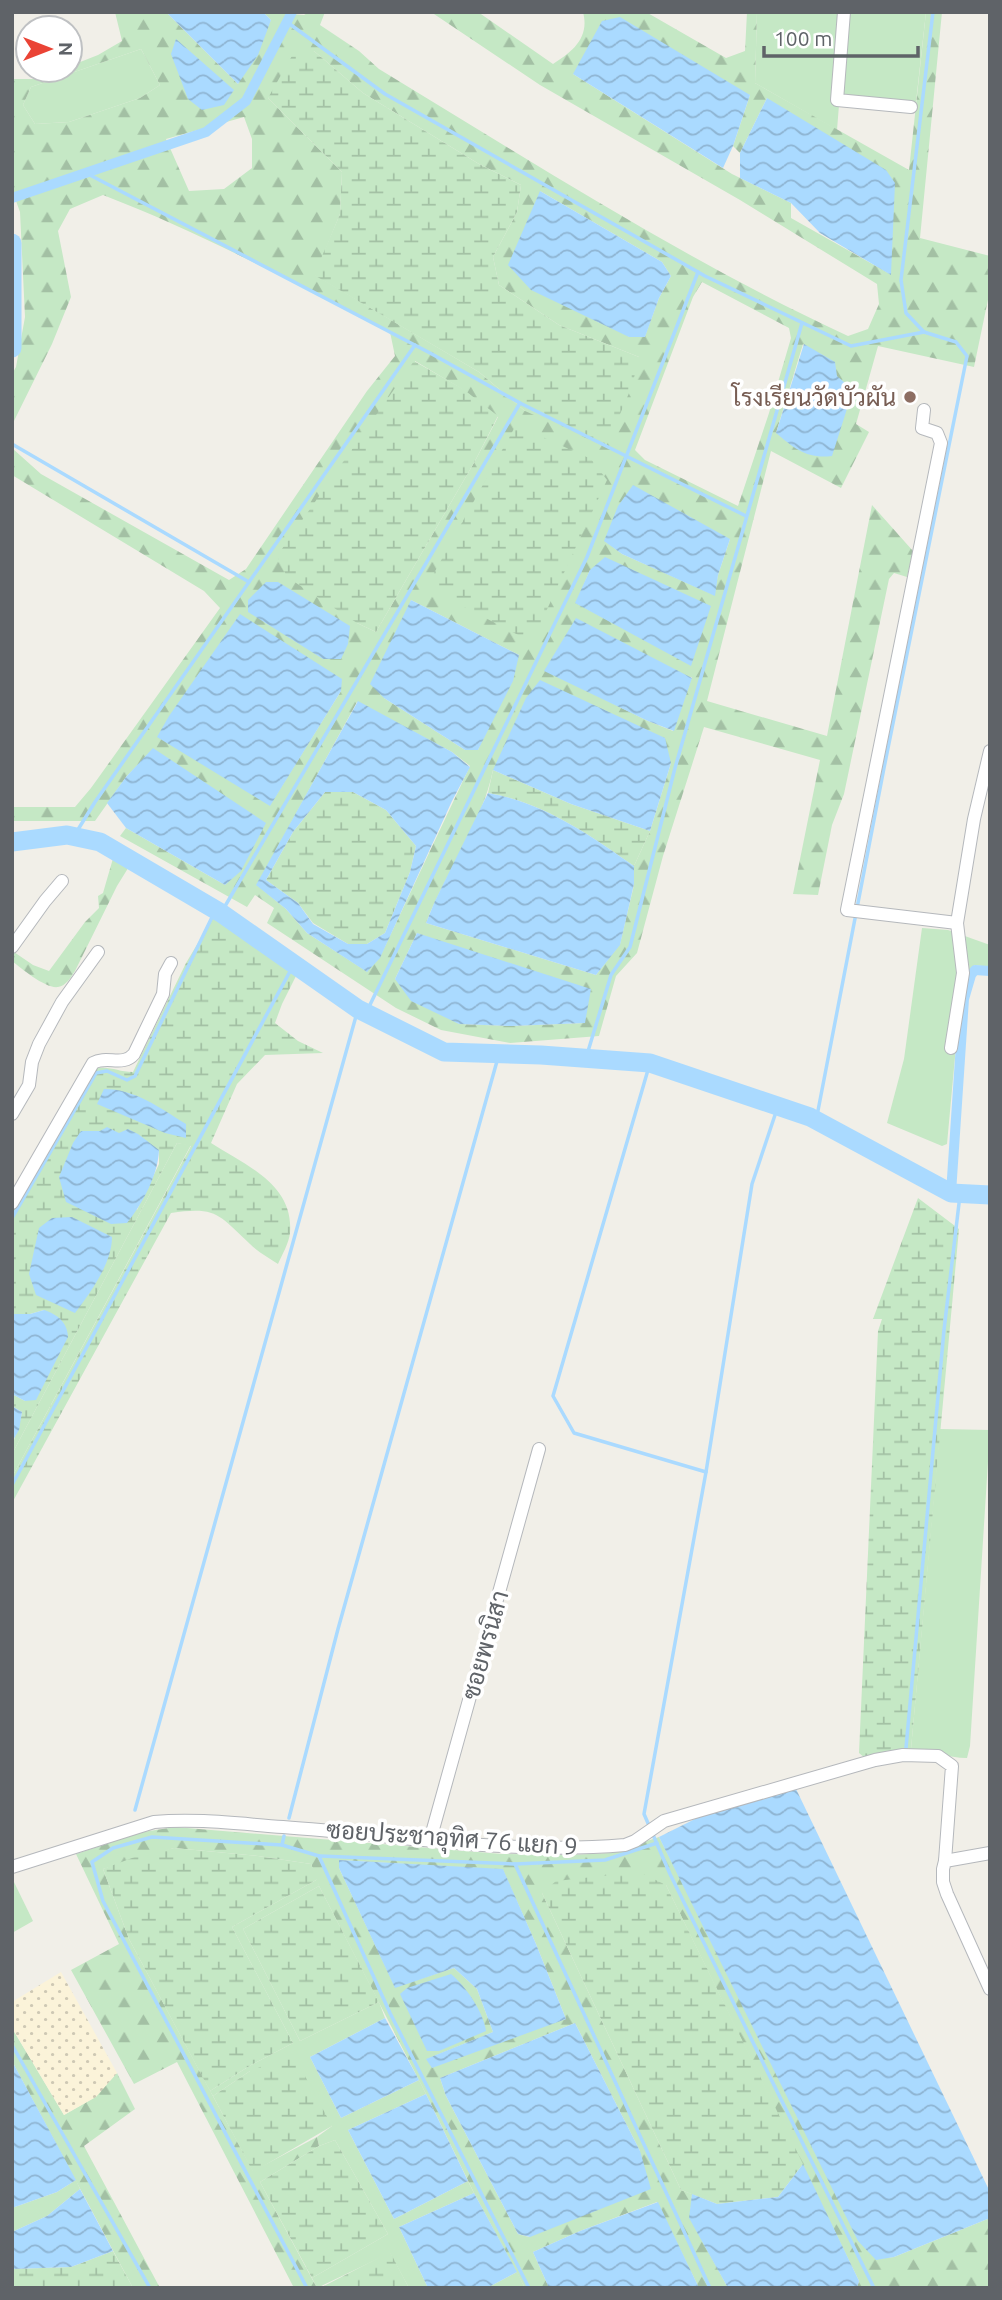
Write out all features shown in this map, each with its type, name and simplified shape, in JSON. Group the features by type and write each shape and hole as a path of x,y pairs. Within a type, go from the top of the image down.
{"street":[{"path":"844,12 837,100 911,107"},
{"path":"924,410 922,428 937,433 941,443 848,910 957,923"},
{"path":"951,1048 963,973 957,923 974,819 990,751"},
{"path":"12,947 62,881"},
{"path":"12,1114 29,1085 32,1062 39,1044 62,1002 97,952"},
{"path":"12,1203 93,1063 102,1058 130,1060 134,1054 163,994 165,974 171,963"},
{"name":"ซอยพรนิสา","path":"430,1840 539,1449"},
{"name":"ซอยประชาอุทิศ 76 แยก 9","path":"12,1867 154,1822 178,1820 317,1828 545,1849 625,1845 635,1842 664,1821 699,1810 875,1760 921,1755 938,1755 952,1766 946,1861"},
{"path":"990,1853 946,1861 943,1869 947,1894 990,1989"}],"green space":[{"path":"115,12 166,12 238,84 271,20 263,12 304,15 309,12 325,12 320,25 359,51 379,69 668,243 787,307 848,336 868,329 879,304 877,284 740,200 540,85 431,12 478,12 553,64 573,49 582,37 583,12 646,12 726,58 745,51 747,12 757,12 755,83 909,170 926,12 942,12 920,238 990,256 990,290 974,367 878,346 856,424 869,432 841,488 771,451 707,701 827,736 872,505 913,551 907,577 894,573 889,579 844,794 832,825 818,895 793,894 820,760 704,727 663,856 637,953 616,976 599,1036 510,1043 441,1030 396,1008 267,923 274,908 255,895 247,907 120,836 126,828 225,885 265,824 153,749 126,777 95,821 12,821 12,807 75,807 220,608 204,591 12,475 12,448 41,474 229,580 246,569 367,391 395,356 390,332 213,242 103,195 70,209 58,231 71,297 52,344 12,425 12,374 16,367 25,317 20,212 12,190 12,79 14,84 40,84 31,87 23,105 35,124 69,122 140,98 160,85 141,49 84,69 84,60 122,41","holes":["314,51 363,93 479,164 521,185 517,212 493,257 499,285 559,325 639,357 525,411 479,372 315,275 340,214 342,172 268,98","573,74 750,95 733,146 740,153 767,98 890,274 791,218 791,203 732,174","244,117 252,139 252,168 224,189 189,191 166,139","540,191 662,262 671,276 659,298 645,336 629,337","702,282 789,328 791,338 738,506 645,460 635,450 693,297","803,344 837,376 776,433","415,361 462,389 498,417 376,632 357,623","730,539 714,595 622,554 605,541","590,570 691,665 576,603","411,600 519,655 478,750 465,750 384,698","240,615 275,638 341,691 270,805","545,670 692,677 673,731 648,721","357,702 452,752 470,766 380,957 366,971 307,933 286,909 257,885","671,763 650,831 634,866 634,885 620,944 596,975 426,923 488,790 493,770","417,933 585,1023 511,1026 459,1024 395,979"]},
{"path":"757,12 926,12 915,111 839,105 837,130 755,83"},
{"path":"141,49 160,85 140,98 69,122 35,124 23,105 31,87 40,84 84,84 84,69"},
{"path":"314,51 363,93 479,164 521,185 517,212 493,257 499,285 559,325 639,357 632,386 606,447 525,411 479,372 314,275 340,214 342,172 268,98 293,54"},
{"path":"414,361 463,389 498,416 475,461 376,632 357,623 287,577 277,556"},
{"path":"516,425 591,459 607,480 537,631 524,638 449,599 428,584"},
{"path":"493,770 571,804 650,831 634,866 547,812 508,797 488,793"},
{"path":"325,792 353,792 386,810 416,846 410,872 385,933 367,944 348,944 313,923 298,903 266,880 293,832"},
{"path":"114,855 130,865 68,981 58,987 47,985 12,961 14,952 33,965 49,971 85,922 99,908 98,896 103,893"},
{"path":"216,913 296,976 275,1023 298,1041 323,1053 265,1055 237,1084 211,1143 252,1168 276,1189 289,1216 288,1241 278,1264 256,1250 216,1215 198,1211 171,1213 12,1503 12,1477 191,1146 177,1143 12,1454 22,1412 12,1406 12,1394 25,1401 44,1310 30,1314 12,1314 12,1208 93,1069 133,1072 186,963","holes":["82,1131 119,1133 159,1150 159,1164 137,1210"]},
{"path":"922,928 948,930 990,945 990,967 974,965 976,975 967,981 957,1035 947,1144 942,1146 887,1123 904,1059"},
{"path":"177,1143 191,1145 12,1477 12,1454"},
{"path":"918,1198 959,1229 911,1749 865,1758 859,1753 878,1331 882,1319 873,1319"},
{"path":"940,1429 990,1430 970,1746 967,1758 911,1749"},
{"path":"175,1827 502,1854 569,1855 611,1853 659,1837 876,2259 894,2257 990,2218 990,2288 857,2288 859,2281 666,1885 542,1893 681,2190 692,2194 690,2218 728,2288 699,2288 657,2202 533,2252 549,2288 525,2288 319,1886 311,1864 174,1848 103,1869 129,1939 253,2171 317,2137 319,2146 260,2182 317,2288 294,2288 177,2062 134,2084 71,1970 119,1944 76,1854 143,1832","holes":["339,1860 503,1870 566,2019 427,2059 493,2032 477,1989 454,1968 395,1987 339,1868","575,2023 640,2151 529,2237 518,2234 446,2096 440,2078"]},
{"path":"174,1848 311,1864 318,1879 232,1927 293,2043 210,2091 129,1939 103,1869 140,1855"},
{"path":"639,1872 666,1885 803,2164 778,2197 717,2204 681,2190 542,1893 556,1881"},
{"path":"12,1878 33,1921 12,1933"},
{"path":"318,1879 319,1886 243,1929 300,2041 379,2002 385,2018 310,2057 341,2118 419,2080 426,2094 348,2130 394,2219 468,2181 474,2193 399,2227 428,2288 409,2288 390,2253 317,2288 312,2278 388,2234 335,2140 319,2146 317,2137 332,2126 250,2071 213,2096 210,2091 293,2043 232,1927"},
{"path":"319,1886 379,2002 300,2041 243,1929"},
{"path":"12,2028 64,2115 95,2097 117,2073 135,2109 84,2146 160,2288 133,2288 12,2061"},
{"path":"293,2054 332,2126 253,2172 213,2096 250,2071"},
{"path":"335,2140 388,2234 312,2278 260,2182 319,2146"},
{"path":"76,2180 80,2189 47,2216 12,2232 12,2208 57,2192"},
{"path":"113,2251 133,2288 12,2288 12,2269 71,2267"},
{"path":"390,2252 409,2288 320,2288"},
{"path":"517,2272 525,2288 487,2288"}],"sand":[{"path":"61,1972 117,2073 96,2097 64,2115 12,2028 12,2002"}],"water":[{"path":"166,12 263,12 271,20 258,55 238,84"},
{"path":"620,17 750,95 723,168 573,74 602,21"},
{"path":"176,39 234,90 224,105 202,110 188,99 171,54"},
{"path":"767,98 886,170 895,183 891,275 820,233 791,203 740,178 740,153"},
{"path":"540,191 662,262 671,276 659,298 645,337 629,337 531,290 508,265"},
{"path":"804,344 835,362 837,376 853,390 832,456 815,456 802,452 776,433"},
{"path":"633,485 730,539 718,575 715,596 622,554 604,541 618,506"},
{"path":"605,557 711,606 691,666 575,603 590,570"},
{"path":"266,582 278,582 350,626 348,644 341,659 323,659 248,612 248,600"},
{"path":"411,600 519,655 513,681 478,750 465,750 384,698 370,684"},
{"path":"240,614 342,679 341,691 270,806 157,737"},
{"path":"576,618 692,678 674,731 544,671"},
{"path":"540,680 665,738 671,763 650,831 571,804 493,770 526,698"},
{"path":"358,701 452,752 470,767 380,958 367,972 307,933 286,909 256,885","holes":["325,792 353,792 386,810 416,846 410,872 385,933 367,944 348,944 313,924 298,903 266,880 293,832"]},
{"path":"153,748 266,823 241,871 225,885 126,828 107,803 126,777"},
{"path":"488,793 528,804 565,821 634,866 634,884 620,945 596,975 426,923"},
{"path":"417,933 591,989 585,1023 511,1026 459,1024 411,1001 395,979"},
{"path":"104,1089 126,1092 157,1106 186,1124 186,1138 165,1133 97,1104"},
{"path":"107,1127 119,1133 128,1129 159,1150 149,1188 127,1223 111,1224 66,1202 59,1177 81,1131 100,1131"},
{"path":"72,1217 112,1237 105,1267 75,1313 36,1295 29,1274 39,1228 52,1218"},
{"path":"44,1310 61,1320 68,1337 36,1400 25,1401 12,1394 12,1314 30,1314"},
{"path":"12,1406 22,1412 19,1430 12,1442"},
{"path":"796,1789 990,2192 990,2218 894,2257 876,2260 858,2241 659,1837 705,1814"},
{"path":"339,1860 503,1869 566,2019 432,2068 426,2059 493,2032 477,1989 454,1968 395,1988 339,1868"},
{"path":"451,1974 473,2000 486,2031 439,2051 427,2051 400,1994 407,1988"},
{"path":"385,2018 419,2080 341,2118 310,2057"},
{"path":"575,2023 640,2151 651,2189 530,2237 518,2234 446,2096 440,2078"},
{"path":"12,2061 76,2180 57,2192 12,2208"},
{"path":"426,2094 468,2181 394,2219 348,2130"},
{"path":"803,2164 859,2281 857,2288 728,2288 689,2218 692,2194 717,2204 778,2197"},
{"path":"80,2189 113,2251 71,2267 12,2269 12,2232 47,2216"},
{"path":"474,2193 517,2272 487,2288 428,2288 399,2227"},
{"path":"658,2202 699,2288 549,2288 533,2252"}],"waterway":[{"path":"12,198 206,132 246,101 292,12"},
{"path":"924,332 906,313 901,280 933,12"},
{"path":"287,22 385,94 705,276 851,346 924,332 956,342 967,356 816,1121"},
{"path":"86,173 520,403 746,516"},
{"path":"12,243 12,348"},
{"path":"366,1013 587,557 698,272"},
{"path":"586,1058 611,975 630,947 675,768 802,323"},
{"path":"74,836 95,802 415,345"},
{"path":"221,913 520,403"},
{"path":"12,444 249,582"},
{"path":"12,842 67,835 100,842 221,913 358,1009 444,1052 541,1055 650,1063 810,1117 951,1193 990,1195"},
{"path":"12,1218 96,1073 107,1071 127,1080 135,1076 216,909"},
{"path":"12,1485 294,964"},
{"path":"951,1193 964,999 975,970 990,971"},
{"path":"135,1810 358,1009"},
{"path":"289,1818 338,1629 499,1054"},
{"path":"650,1063 553,1396 574,1433 706,1472"},
{"path":"778,1106 752,1184 706,1472 644,1814 670,1874 874,2288"},
{"path":"906,1748 944,1330 960,1195"},
{"path":"284,1836 282,1845 319,1856 390,2013 529,2288"},
{"path":"282,1845 152,1837 113,1848 92,1862 103,1901 307,2288"},
{"path":"320,1856 515,1864 605,1860 657,1843"},
{"path":"515,1864 710,2288"},
{"path":"12,2045 150,2288"}],"place":[{"name":"โรงเรียนวัดบัวผัน","path":"910,397"}]}
